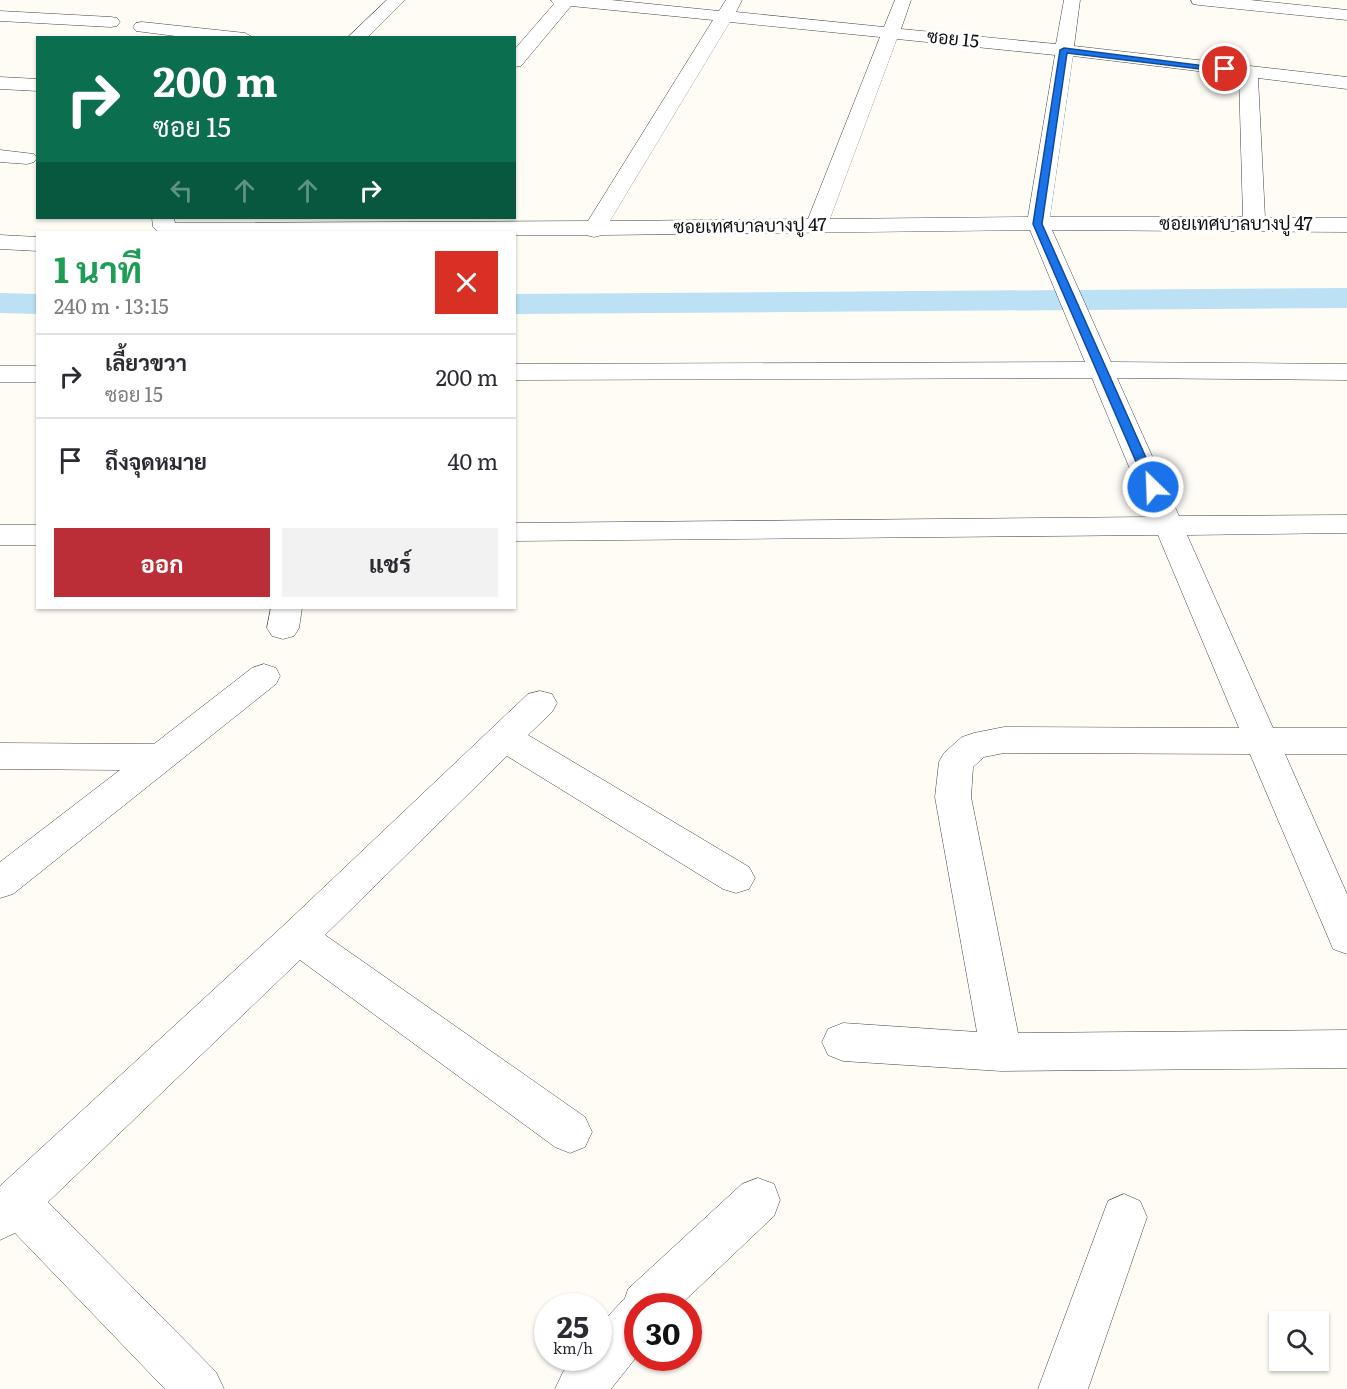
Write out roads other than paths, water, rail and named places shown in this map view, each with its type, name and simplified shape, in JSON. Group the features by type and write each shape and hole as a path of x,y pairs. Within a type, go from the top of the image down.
{"street":[{"path":"358,36 397,0"},
{"name":"ซอย 15","path":"559,0 1064,50 1347,82"},
{"path":"516,61 567,0"},
{"path":"594,230 735,0"},
{"path":"817,224 903,0"},
{"path":"1072,0 1038,224 1100,370 1171,526 1261,742 1347,937"},
{"path":"1199,0 1347,15"},
{"path":"0,16 111,22"},
{"path":"142,27 226,36"},
{"path":"1248,72 1254,224"},
{"path":"0,83 36,85"},
{"path":"0,156 27,158"},
{"name":"ซอยเทศบาลบางปู 47","path":"163,219 164,226 178,230 278,224 594,230 817,224 1347,225"},
{"path":"0,242 36,244"},
{"path":"516,372 1100,370 1347,372"},
{"path":"0,374 36,374"},
{"path":"516,532 1347,524"},
{"path":"0,535 36,535"},
{"path":"0,883 264,676"},
{"path":"199,1389 8,1209 298,937 540,703"},
{"path":"504,737 736,878"},
{"path":"1001,1052 953,797 956,762 974,746 1004,740 1347,741"},
{"path":"0,756 160,757"},
{"path":"298,937 570,1132"},
{"path":"843,1042 1001,1052 1347,1048"},
{"path":"659,1293 758,1200"},
{"path":"1064,1389 1124,1217"},
{"path":"580,1389 624,1334"}],"waterway":[{"path":"516,304 1347,298"},
{"path":"0,303 36,304"}]}
